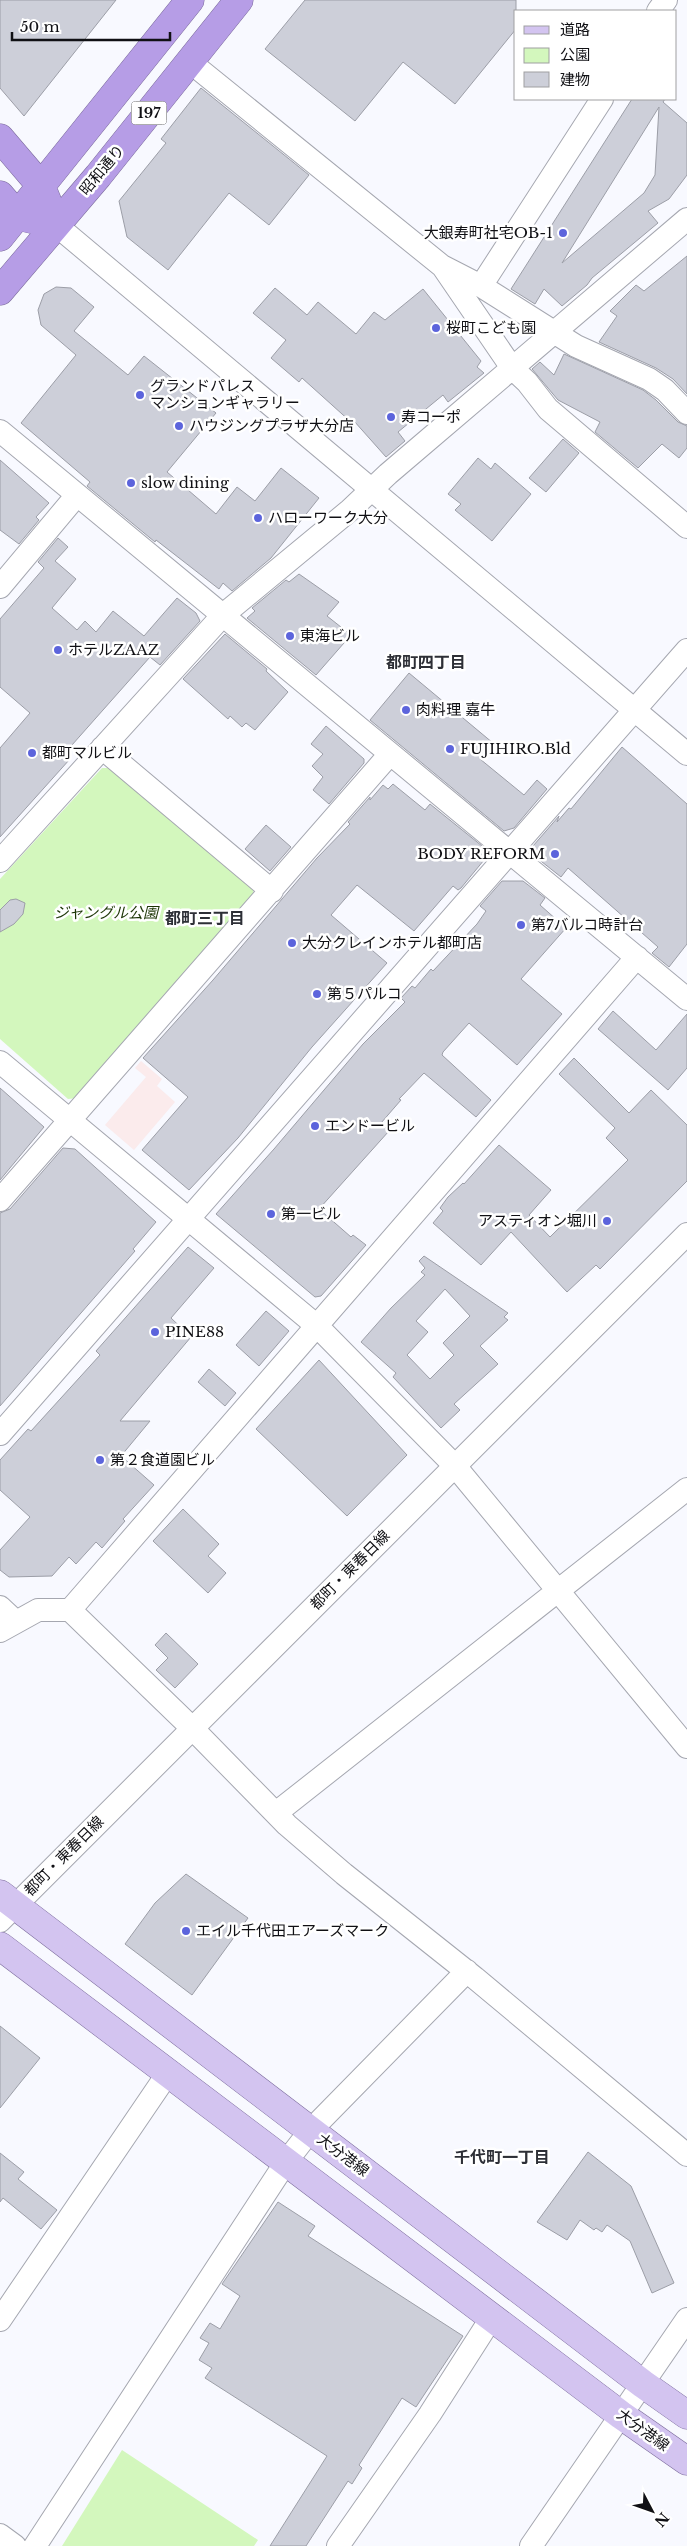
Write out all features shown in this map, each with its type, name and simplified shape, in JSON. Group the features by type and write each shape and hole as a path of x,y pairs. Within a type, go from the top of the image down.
{"highway":[{"name":"197","path":"0,237 190,0"},
{"name":"昭和通り","path":"0,291 98,176 240,0"},
{"path":"0,138 42,186 56,225"},
{"path":"0,195 18,216 56,225"}],"main road":[{"name":"大分港線","path":"5,1907 310,2131 643,2384 687,2415"},
{"name":"大分港線","path":"0,1946 492,2318 687,2461"}],"street":[{"path":"190,62 442,266 481,286 576,346 649,379 665,390 687,413"},
{"path":"481,286 601,100"},
{"path":"0,860 223,615 350,510 371,489 687,219"},
{"path":"56,225 687,754"},
{"path":"442,266 512,368 527,382 548,409 687,527"},
{"path":"0,431 687,999"},
{"path":"0,587 78,495"},
{"path":"0,1434 687,650"},
{"path":"102,748 272,891"},
{"path":"0,1200 390,754"},
{"path":"70,1610 636,957"},
{"path":"0,1062 317,1326 455,1466 687,1747"},
{"name":"都町・東春日線","path":"5,1907 192,1728 687,1234"},
{"path":"276,1813 687,1489"},
{"path":"0,1607 8,1626 38,1610 70,1610 192,1728 276,1813 344,1874 467,1971 687,2155"},
{"path":"35,2546 286,2162 310,2131 467,1971"},
{"path":"0,2320 168,2073"},
{"path":"338,2546 430,2414 492,2318"},
{"path":"531,2546 687,2318"},
{"path":"0,2535 15,2546"}],"shaded area":[{"path":"141,1061 162,1079 157,1086 175,1102 134,1150 105,1125 146,1077 135,1068"}],"green space":[{"name":"ジャングル公園","path":"102,768 112,768 253,888 254,897 78,1098 68,1099 0,1039 0,879"},
{"path":"122,2450 258,2540 254,2546 62,2546"}],"building":[{"path":"0,0 116,0 24,116 0,88"},
{"path":"305,0 516,0 514,31 455,104 403,62 355,121 265,49"},
{"path":"201,88 309,175 269,225 229,193 168,270 127,237 119,201 166,143 161,139"},
{"path":"631,100 664,100 663,102 687,123 687,175 669,199 648,211 658,223 592,278 587,285 562,306 544,289 535,304 511,289","holes":["659,107 655,175 644,193 562,263"]},
{"path":"687,256 687,394 673,379 656,368 599,342 617,316 610,311 636,285 644,291"},
{"path":"56,287 71,288 94,307 74,331 128,375 144,356 216,413 167,472 216,514 237,487 255,501 281,468 319,498 271,558 232,591 223,583 219,589 156,540 155,542 87,486 90,482 21,423 76,355 41,325 38,310 44,294"},
{"path":"275,288 307,315 318,302 356,334 374,312 385,320 423,289 481,361 477,367 484,373 448,402 443,395 398,432 405,441 386,457 354,421 352,423 302,378 299,382 271,358 286,340 253,313"},
{"path":"564,354 643,390 678,422 687,426 687,448 679,458 662,444 638,468 595,432 600,422 558,400 532,369 540,362 554,375"},
{"path":"563,439 579,453 546,492 529,478"},
{"path":"478,458 491,469 495,463 531,494 492,541 455,510 461,504 448,494"},
{"path":"0,460 49,503 36,517 39,520 19,544 0,530"},
{"path":"58,538 68,547 55,561 76,579 52,608 77,630 85,621 96,632 113,611 144,636 177,598 196,613 200,621 160,665 150,657 64,754 70,759 0,837 0,748 30,713 0,687 0,619 44,568 38,562"},
{"name":"東海ビル","path":"299,574 339,602 327,616 351,635 316,675 247,618 255,611 252,608 286,580 289,582"},
{"path":"225,634 267,669 266,671 288,692 255,730 246,723 242,727 230,716 228,719 183,679"},
{"path":"409,673 493,743 480,759 524,795 537,780 547,789 514,828 504,831 370,720"},
{"path":"326,726 364,759 364,763 329,804 313,790 323,777 312,766 323,754 311,744"},
{"path":"622,747 687,804 687,944 669,967 652,953 658,947 568,868 561,877 532,854 533,846 559,816 557,822 569,808 571,809"},
{"path":"393,784 425,810 430,804 482,846 484,860 461,888 458,890 453,886 414,931 357,885 331,915 387,963 312,1047 238,1138 189,1190 142,1150 188,1097 143,1058 213,980 317,858 350,824 348,822 370,797 370,800 383,785 388,789"},
{"path":"266,825 291,847 270,871 245,849"},
{"path":"502,881 523,881 545,898 540,905 566,928 521,979 562,1014 517,1065 469,1023 443,1052 442,1055 491,1100 476,1117 424,1073 399,1099 401,1100 381,1123 389,1131 319,1209 351,1237 353,1235 366,1245 321,1296 315,1297 216,1214 363,1044 405,1002 401,998 412,986 415,988 431,969 433,971 477,924 486,911 480,906"},
{"path":"16,899 25,903 23,914 14,924 0,932 0,910 10,900"},
{"path":"613,1011 656,1050 687,1014 687,1068 668,1090 598,1029"},
{"path":"574,1058 629,1113 651,1090 687,1125 687,1181 600,1269 596,1265 567,1292 511,1232 481,1265 433,1223 443,1211 440,1208 448,1197 464,1184 499,1145 551,1190 529,1215 550,1237 628,1160 606,1138 615,1128 559,1074"},
{"path":"0,1088 44,1127 0,1180"},
{"path":"63,1148 75,1149 156,1222 133,1249 135,1251 0,1406 0,1213 10,1209"},
{"path":"188,1247 214,1268 171,1318 191,1337 120,1421 150,1421 121,1456 154,1485 123,1519 125,1521 102,1548 96,1542 76,1564 69,1557 52,1576 9,1577 0,1570 0,1550 30,1517 0,1490 0,1460 28,1429 31,1431 100,1355 96,1351"},
{"path":"424,1256 508,1313 504,1317 508,1320 480,1346 498,1364 454,1404 460,1410 441,1428 393,1377 396,1373 361,1342 391,1308 425,1275 421,1272 425,1268 419,1261","holes":["445,1289 470,1316 443,1343 454,1355 430,1379 407,1355 428,1332 416,1321"]},
{"path":"266,1311 289,1331 259,1366 236,1345"},
{"path":"319,1360 407,1455 347,1516 256,1429"},
{"path":"209,1369 236,1393 225,1406 198,1382"},
{"path":"183,1509 219,1544 208,1556 226,1573 208,1593 153,1541"},
{"path":"166,1633 198,1664 175,1688 156,1670 168,1658 155,1645"},
{"name":"エイル千代田エアーズマーク","path":"186,1874 248,1918 192,1995 125,1944 155,1903"},
{"path":"0,2026 40,2058 0,2108"},
{"path":"588,2152 631,2186 674,2283 652,2293 630,2241 607,2225 602,2232 596,2228 594,2230 580,2220 567,2240 537,2222"},
{"path":"0,2153 24,2172 18,2179 57,2210 41,2229 3,2198 0,2202"},
{"path":"278,2202 315,2226 308,2236 463,2336 416,2407 402,2398 359,2465 362,2468 352,2484 348,2481 306,2546 270,2546 327,2456 205,2378 212,2368 199,2360 209,2343 200,2338 210,2323 220,2329 240,2296 222,2284"}],"place":[{"name":"大銀寿町社宅OB-1","path":"563,233"},
{"name":"桜町こども園","path":"436,328"},
{"name":"グランドパレス マンションギャラリー","path":"140,395"},
{"name":"寿コーポ","path":"391,417"},
{"name":"ハウジングプラザ大分店","path":"179,426"},
{"name":"slow dining","path":"131,483"},
{"name":"ハローワーク大分","path":"258,518"},
{"name":"東海ビル","path":"290,636"},
{"name":"ホテルZAAZ","path":"58,650"},
{"name":"肉料理 嘉牛","path":"406,710"},
{"name":"FUJIHIRO.Bld","path":"450,749"},
{"name":"都町マルビル","path":"32,753"},
{"name":"BODY REFORM","path":"555,854"},
{"name":"第7バルコ時計台","path":"521,925"},
{"name":"大分クレインホテル都町店","path":"292,943"},
{"name":"第５パルコ","path":"317,994"},
{"name":"エンドービル","path":"315,1126"},
{"name":"第一ビル","path":"271,1214"},
{"name":"アスティオン堀川","path":"607,1221"},
{"name":"PINE88","path":"155,1332"},
{"name":"第２食道園ビル","path":"100,1460"},
{"name":"エイル千代田エアーズマーク","path":"186,1931"}],"district":[{"name":"都町四丁目","path":"426,662"},
{"name":"都町三丁目","path":"205,918"},
{"name":"千代町一丁目","path":"502,2157"}]}
